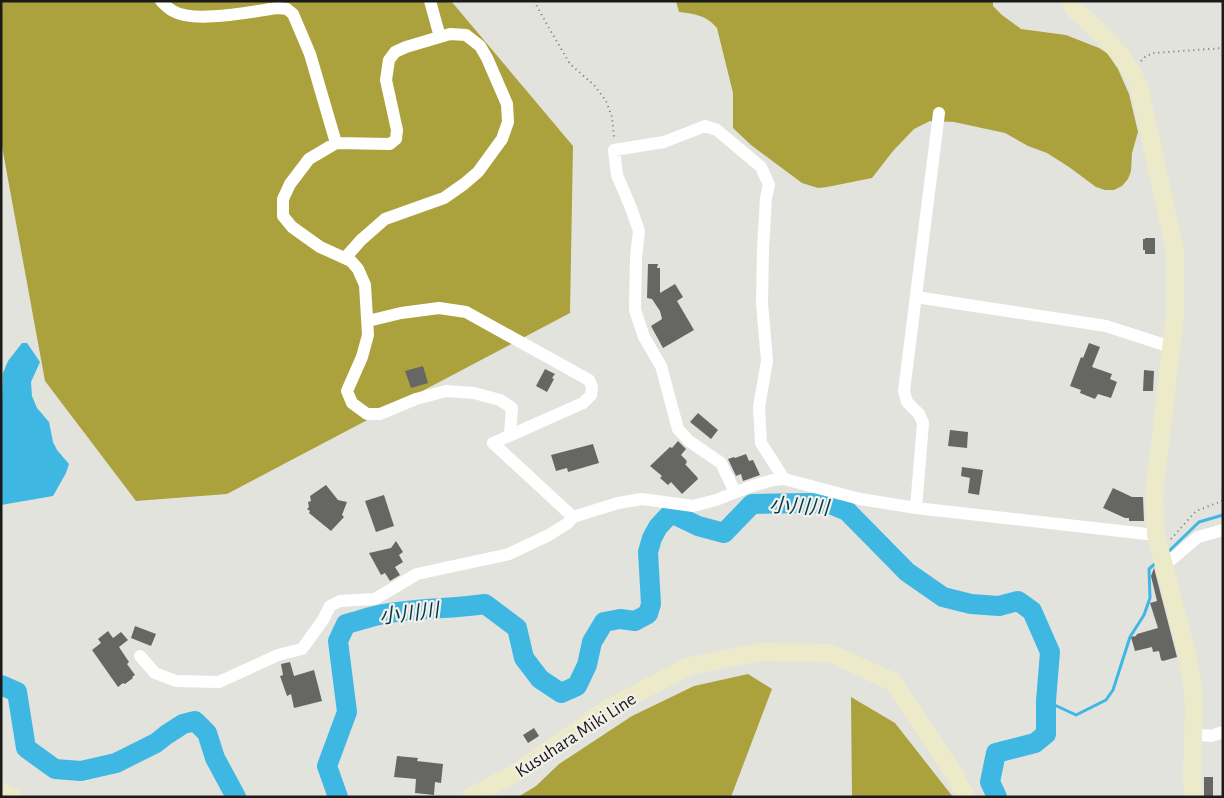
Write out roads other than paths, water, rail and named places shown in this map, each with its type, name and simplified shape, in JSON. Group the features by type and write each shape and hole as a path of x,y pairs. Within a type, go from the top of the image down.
{"main road":[{"path":"1071,1 1075,10 1120,54 1138,86 1175,251 1175,314 1154,495 1160,550 1186,650 1192,686 1194,711 1193,797"},
{"name":"Kusuhara Miki Line","path":"471,797 517,772 611,707 689,666 760,652 830,653 893,682 954,774 966,797"},
{"path":"1,792 12,797"}],"street":[{"path":"162,1 174,12 191,17 225,16 278,8 287,9 293,14 310,54 336,143"},
{"path":"430,1 440,37"},
{"path":"345,258 361,240 385,219 444,198 464,184 478,172 502,139 508,122 507,104 480,46 466,35 450,34 395,52 389,60 386,80 397,130 396,139 390,144 336,143 309,159 290,184 283,199 283,216 292,227 320,247 351,261 358,269 365,285 368,335 362,357 347,391 352,403 367,414 380,414 416,399 446,391 474,393 500,400 512,408 510,434"},
{"path":"916,508 923,423 919,414 907,402 904,390 939,113"},
{"path":"736,492 721,463 689,441 678,430 660,366 644,336 635,310 636,257 639,232 617,175 614,150 664,142 705,126 717,130 761,168 769,185 766,198 763,249 762,303 766,361 759,407 761,443 784,479"},
{"path":"916,296 1106,326 1171,347"},
{"path":"368,321 401,313 438,308 466,312 588,380 592,387 590,395 583,402 493,443 573,517"},
{"path":"140,656 155,673 176,681 219,682 278,655 302,648 323,620 330,606 340,601 374,599 417,574 509,554 549,535 568,523 573,517 618,503 642,500 693,506 773,480 784,479 860,500 1160,550 1223,530"},
{"path":"1193,734 1211,736 1223,732"}],"water":[{"path":"22,343 27,343 40,362 31,382 32,396 37,408 49,422 53,442 57,450 69,464 53,496 1,505 3,373 8,361"}],"waterway":[{"name":"小川川","path":"338,797 327,766 347,712 338,641 346,624 396,612 485,604 517,628 524,658 540,679 561,693 577,686 587,665 592,642 604,622 620,619 635,621 648,614 651,604 648,552 658,527 671,513 698,526 724,533 752,504 810,503 830,504 847,511 907,572 943,597 971,604 999,606 1018,601 1032,611 1050,652 1046,701 1046,734 1035,743 996,753 990,782 997,797"},
{"path":"1167,553 1199,522 1223,515"},
{"path":"1046,701 1076,715 1106,700 1113,690 1130,637 1144,615 1150,598 1149,569 1157,562"},
{"name":"小川川","path":"1,685 17,692 26,748 55,769 81,771 116,763 156,743 183,724 195,721 207,733 215,758 236,797"}]}
